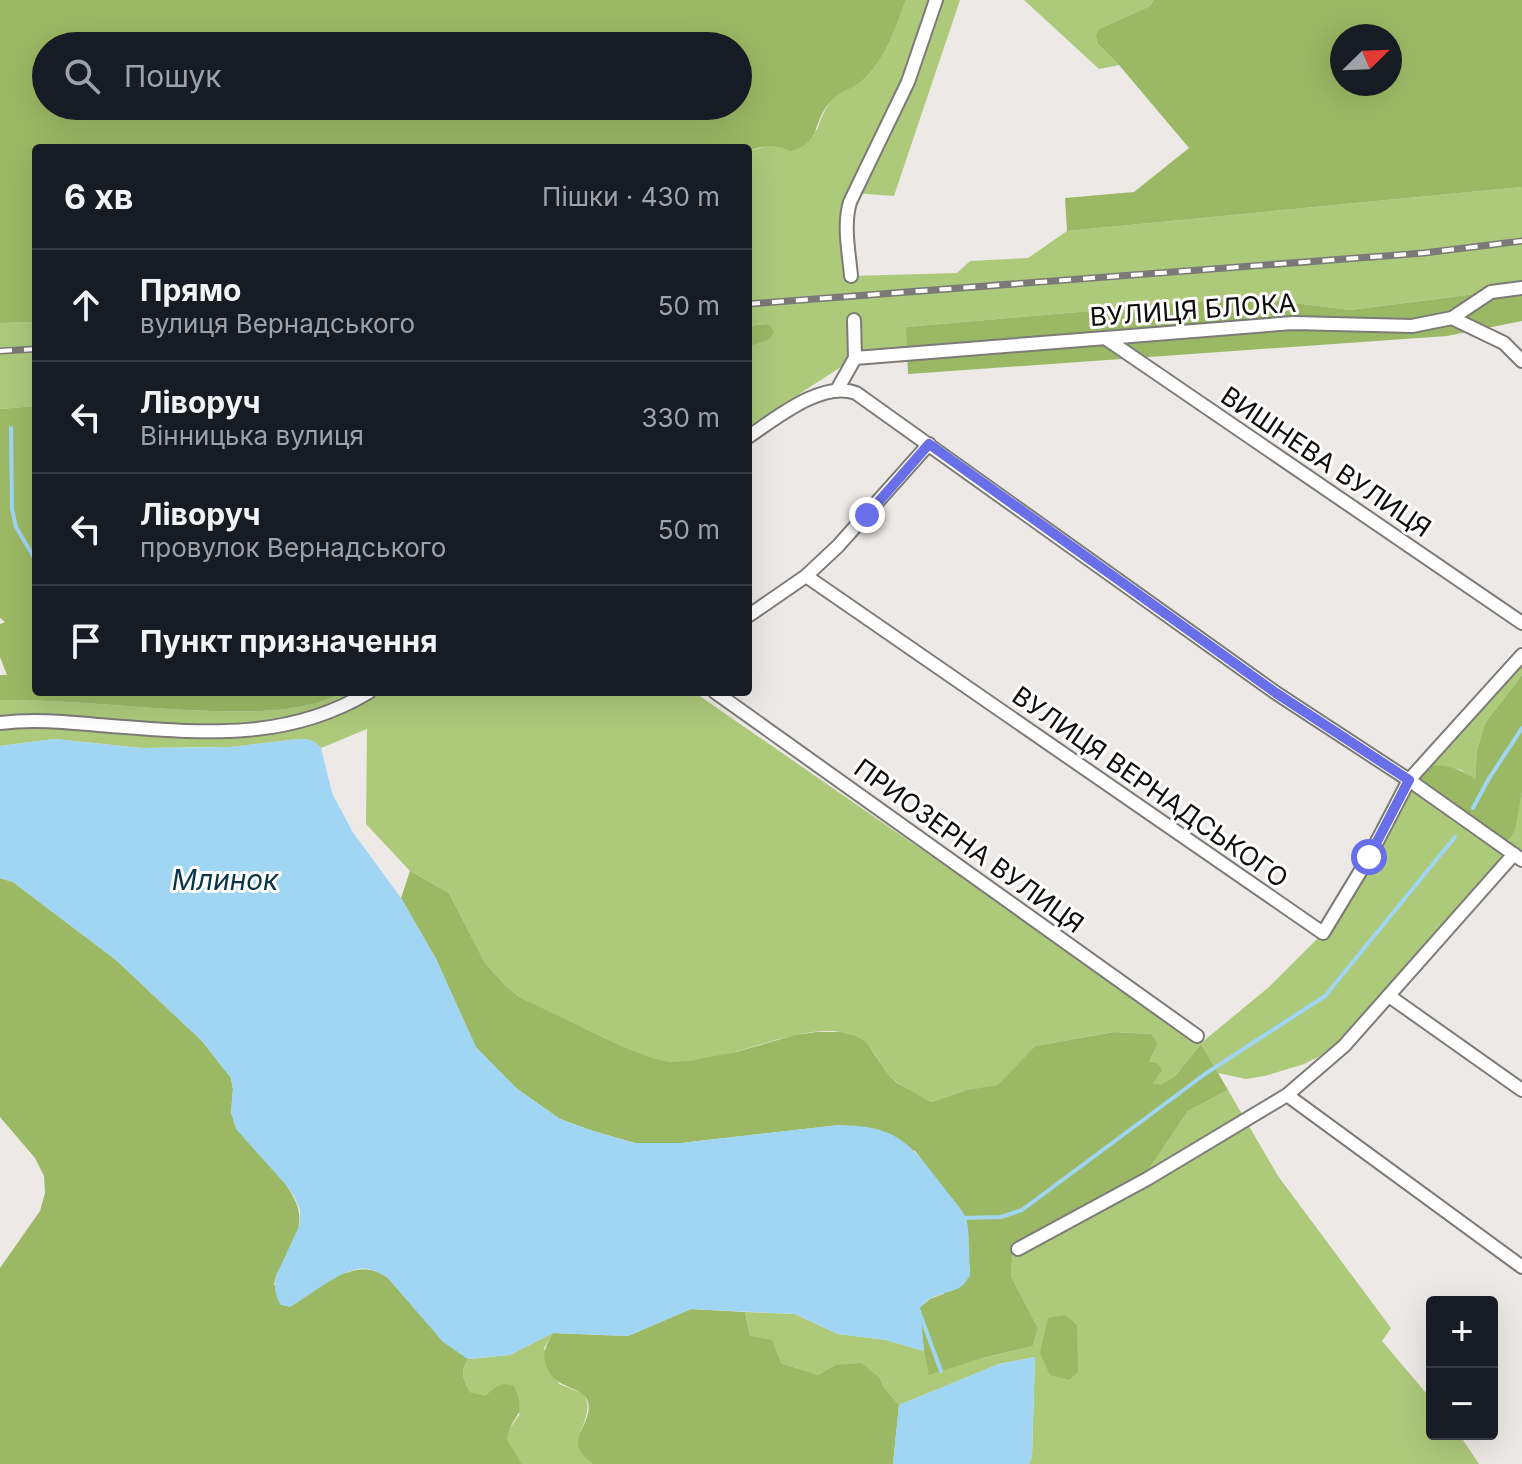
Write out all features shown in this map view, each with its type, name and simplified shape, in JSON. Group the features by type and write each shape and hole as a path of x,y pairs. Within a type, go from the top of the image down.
{"street":[{"path":"851,276 847,210 908,82 936,0"},
{"path":"1452,318 1491,292 1522,288"},
{"path":"1452,318 1504,343 1522,361"},
{"name":"ВУЛИЦЯ БЛОКА","path":"855,358 1293,323 1412,326 1452,318"},
{"path":"837,390 855,358 854,320"},
{"name":"ВИШНЕВА ВУЛИЦЯ","path":"1105,338 1522,623"},
{"path":"752,434 819,395 837,390 856,393 1276,693 1409,780 1518,857 1344,1046 1287,1095 1147,1179 1018,1249"},
{"path":"752,613 806,576 854,530 929,444"},
{"name":"ВУЛИЦЯ ВЕРНАДСЬКОГО","path":"806,576 1323,933 1369,857 1409,780"},
{"path":"1409,780 1522,655"},
{"path":"0,723 38,720 188,731 250,731 313,718 361,696"},
{"name":"ПРИОЗЕРНА ВУЛИЦЯ","path":"721,696 1197,1036"},
{"path":"1389,996 1522,1090"},
{"path":"1287,1095 1522,1267"}],"green space":[{"path":"0,0 906,0 880,60 861,81 832,100 806,144 790,151 769,146 752,150 752,144 32,144 32,322 0,323"},
{"path":"906,0 960,0 894,196 853,193 851,276 957,273 970,261 1028,258 1067,231 1522,187 1522,288 1350,310 1249,297 906,327 910,353 855,358 752,424 752,346 769,340 767,324 752,326 752,150 778,146 817,130 830,102 873,69 890,41"},
{"path":"1024,0 1153,0 1150,6 1099,29 1098,44 1119,65 1099,69"},
{"path":"1153,0 1522,0 1522,187 1067,231 1065,198 1134,192 1189,148 1098,44 1096,35 1099,29 1150,6"},
{"path":"1522,288 1522,321 1447,336 908,374 906,327 1249,297 1350,310"},
{"path":"32,322 32,406 0,409 0,323"},
{"path":"767,324 774,332 769,340 752,346 752,326"},
{"path":"32,406 32,696 335,696 296,708 245,711 0,700 0,675 7,675 0,657 0,624 5,622 0,618 0,409"},
{"path":"1522,655 1522,675 1485,723 1477,750 1475,780 1461,770 1439,766 1512,836 1522,792 1522,849 1514,854 1391,993 1320,1056 1304,1064 1246,1079 1218,1073 1201,1044 1175,1076 1161,1086 1153,1083 1149,1062 1158,1043 1151,1034 1114,1032 1035,1046 998,1086 967,1090 931,1102 894,1080 860,1039 835,1031 789,1037 714,1058 669,1062 631,1051 519,997 485,963 449,893 410,871 366,824 367,729 321,748 311,740 299,739 231,747 141,748 55,739 0,746 0,700 245,711 296,708 335,696 700,696 1201,1043 1269,987 1323,933 1409,780"},
{"path":"1522,675 1522,792 1515,829 1503,845 1409,780 1432,766 1445,766 1475,779 1477,750 1485,723"},
{"path":"410,871 449,893 485,963 519,997 652,1058 670,1062 689,1061 736,1052 795,1035 841,1032 866,1042 897,1083 931,1102 967,1090 998,1085 1035,1046 1114,1032 1151,1034 1158,1043 1149,1062 1157,1063 1162,1070 1153,1083 1161,1085 1175,1076 1201,1044 1228,1090 1188,1111 1145,1175 1013,1246 1011,1276 1038,1328 1033,1346 929,1375 919,1308 970,1275 966,1218 915,1151 840,1125 681,1143 635,1143 560,1119 517,1089 476,1048 436,959 401,898"},
{"path":"0,878 13,882 116,960 202,1041 231,1078 231,1113 286,1185 298,1210 298,1231 274,1285 363,1269 373,1270 388,1278 443,1341 468,1359 463,1376 470,1392 485,1396 502,1385 514,1386 520,1404 507,1440 522,1464 0,1464 0,1268 40,1211 45,1193 44,1176 35,1158 0,1117"},
{"path":"1228,1090 1278,1176 1391,1328 1382,1341 1426,1393 1426,1440 1463,1440 1479,1464 1029,1464 1032,1456 1035,1357 999,1364 899,1405 880,1378 835,1365 818,1375 781,1363 750,1336 745,1312 795,1314 838,1334 886,1340 924,1351 930,1374 1033,1346 1038,1328 1011,1276 1013,1246 1145,1175 1188,1111"},
{"path":"691,1309 745,1312 750,1336 772,1340 781,1363 818,1375 835,1365 861,1363 880,1378 899,1405 893,1464 593,1464 583,1455 578,1440 589,1411 588,1402 581,1393 551,1375 545,1363 545,1350 553,1333 628,1336"},
{"path":"1065,1315 1077,1325 1078,1372 1069,1380 1050,1375 1040,1353 1048,1318"},
{"path":"553,1333 544,1348 559,1384 584,1394 587,1413 579,1446 593,1464 522,1464 506,1441 508,1431 520,1414 470,1392 464,1379 468,1359 510,1355"}],"water":[{"name":"Млинок","path":"55,739 141,748 231,747 299,739 316,743 321,748 332,793 352,831 401,898 436,959 476,1047 517,1089 560,1119 635,1143 681,1143 840,1125 877,1129 902,1141 923,1161 960,1207 968,1230 970,1275 962,1286 936,1296 920,1308 924,1351 886,1340 838,1334 795,1314 691,1309 628,1336 553,1333 510,1355 468,1359 443,1342 388,1278 366,1269 342,1274 290,1307 281,1305 277,1298 276,1276 300,1224 300,1210 286,1185 236,1129 231,1113 231,1078 202,1041 116,960 13,882 0,878 0,746"},
{"path":"1035,1357 1032,1456 1029,1464 893,1464 899,1405 999,1364"}],"waterway":[{"path":"11,428 12,509 16,527 32,554"},
{"path":"1473,808 1522,728"},
{"path":"962,1218 1001,1217 1022,1210 1205,1074 1325,996 1455,837"},
{"path":"917,1306 941,1371"}],"railway":[{"path":"752,304 1424,253 1522,241"},
{"path":"0,351 32,349"}],"route":[{"path":"867,515 929,444 1276,693 1409,780 1369,857"}]}
